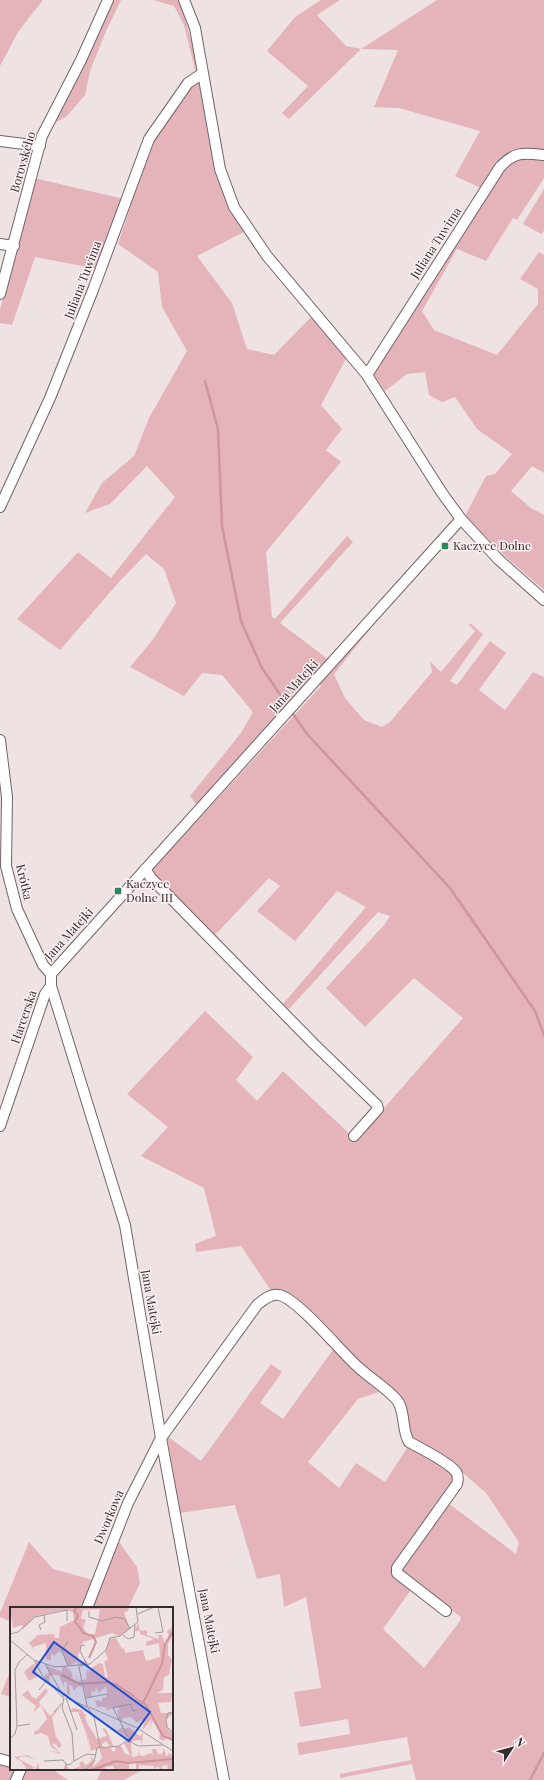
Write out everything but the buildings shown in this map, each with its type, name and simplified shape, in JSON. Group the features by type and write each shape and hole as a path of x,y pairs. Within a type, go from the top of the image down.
{"street":[{"name":"Borovského","path":"0,294 42,136 81,60 108,0"},
{"path":"184,0 195,28 215,147 227,190 234,207 267,256 367,375 442,493 461,519 498,559 544,600"},
{"name":"Juliana Tuwima","path":"0,507 50,398 93,290 149,139 188,83 203,73"},
{"path":"0,141 40,146"},
{"name":"Juliana Tuwima","path":"367,375 500,167 507,159 516,154 527,153 544,155"},
{"path":"0,244 14,246"},
{"name":"Jana Matejki","path":"224,1780 161,1438 125,1225 51,986 51,974 461,519"},
{"name":"Krótka","path":"0,740 7,797 6,866 16,909 37,953 51,974"},
{"path":"145,869 151,878 201,930 377,1105 378,1109 354,1136"},
{"name":"Harcerska","path":"0,1126 45,994 51,986"},
{"name":"Dworkowa","path":"87,1607 128,1502 161,1438 257,1305 268,1297 278,1295 293,1302 358,1367 396,1399 402,1411 406,1436 410,1442 450,1466 456,1472 458,1477 457,1484 397,1568 397,1573 446,1611"},
{"path":"0,1759 10,1762"},
{"path":"16,1780 21,1770"}],"shaded area":[{"path":"0,0 43,0 18,32 0,66"},
{"path":"113,0 121,0 106,31 90,71 85,95 66,117 51,125"},
{"path":"153,0 180,0 195,55 196,74 184,25 174,6"},
{"path":"321,0 340,0 317,15 346,46 361,49 289,119 282,113 308,86 267,51 295,17"},
{"path":"437,0 544,0 544,151 513,151 500,161 481,188 455,176 480,131 399,108 374,107 398,50 361,49"},
{"path":"199,82 209,141 222,190 244,232 197,256 232,303 247,349 274,355 311,317 347,357 321,405 342,429 326,450 341,462 266,552 272,617 275,619 347,536 353,542 280,623 328,659 262,735 197,806 190,796 241,733 253,712 222,675 202,673 184,696 130,667 154,638 176,603 164,569 146,554 119,582 60,650 17,619 78,552 111,578 175,497 147,466 110,504 85,513 102,483 134,456 149,418 187,351 162,307 158,272 118,244 153,138 191,85"},
{"path":"517,156 544,159 544,178 517,220 513,218 486,261 457,249 422,311 434,330 497,355 538,304 538,289 520,279 539,252 544,255 544,473 532,466 511,491 531,508 544,515 544,590 506,557 465,516 486,476 495,474 512,454 477,429 455,397 442,402 429,395 425,372 407,374 385,391 373,373 506,165"},
{"path":"34,178 124,199 98,269 35,257 12,325 0,323 0,309 15,258"},
{"path":"544,189 544,231 541,234 523,224"},
{"path":"381,615 334,674 345,698 364,720 382,727 390,722 432,672 430,661 441,672 475,631 469,625 470,623 483,634 450,681 457,685 490,641 506,653 479,690 505,710 533,672 544,677 544,1780 416,1780 412,1764 340,1778 340,1774 411,1760 407,1737 299,1755 297,1743 350,1734 348,1719 300,1727 294,1692 321,1688 306,1597 284,1607 280,1574 257,1579 235,1505 180,1513 167,1436 201,1461 271,1364 282,1372 260,1403 283,1419 335,1347 379,1392 358,1399 308,1462 339,1488 356,1463 385,1482 409,1445 451,1471 456,1478 393,1569 411,1590 383,1629 424,1668 460,1621 461,1617 399,1572 448,1503 516,1554 519,1542 486,1493 461,1471 412,1440 398,1397 361,1365 292,1296 270,1289 241,1246 196,1252 195,1244 216,1236 204,1188 141,1156 168,1127 127,1094 205,1011 253,1057 236,1080 257,1101 283,1071 356,1140 463,1018 414,978 365,1027 326,988 385,924 390,916 378,912 289,1009 283,1004 366,907 337,891 295,941 257,911 280,886 269,878 214,936 154,876 153,869 321,686 319,683"},
{"path":"117,1539 137,1567 140,1583 128,1607 90,1607"},
{"path":"29,1542 53,1569 93,1580 82,1607 10,1607 10,1622 0,1617 0,1613"},
{"path":"10,1672 10,1697 1,1694"},
{"path":"0,1762 10,1765 10,1770 17,1770 12,1780 0,1780"},
{"path":"25,1770 53,1770 68,1780 20,1780"},
{"path":"102,1770 142,1770 124,1780 97,1780"}],"waterway":[{"path":"205,381 218,429 222,526 241,621 262,668 288,706"},
{"path":"291,711 307,734 450,888 535,1011 544,1035"},
{"path":"530,1780 544,1753"}],"place":[{"name":"Kaczyce Dolne","path":"445,546"},
{"name":"Kaczyce Dolne III","path":"118,891"}]}
